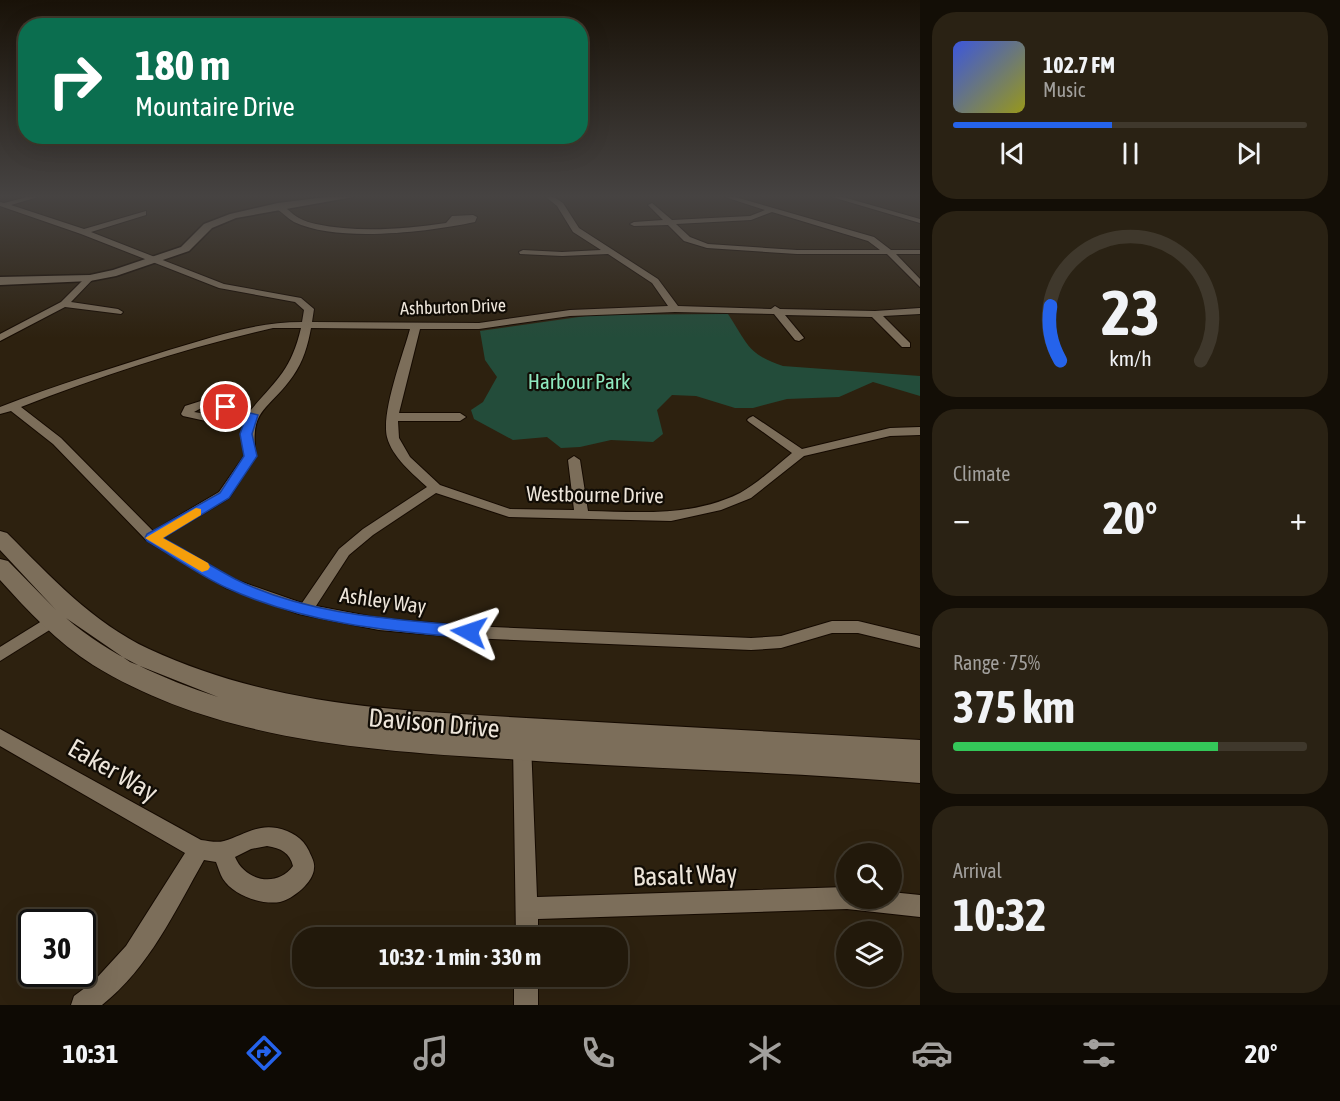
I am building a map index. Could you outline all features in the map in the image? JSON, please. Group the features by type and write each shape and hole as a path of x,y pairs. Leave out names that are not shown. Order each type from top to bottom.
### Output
{"main road":[{"name":"Davison Drive","path":"0,538 60,616"},
{"name":"Davison Drive","path":"0,566 116,666 213,707 267,722 342,736 521,739 920,752"},
{"name":"Davison Drive","path":"521,739 845,763 920,771"}],"street":[{"path":"113,244 222,286 298,300 309,309 308,325 298,356 284,382 253,415 246,434 250,456 224,495 152,538"},
{"path":"0,281 90,278 116,273 185,249 190,244"},
{"path":"597,244 655,281 675,309"},
{"path":"700,244 733,250 920,252"},
{"path":"878,244 889,252 920,284"},
{"path":"523,252 562,254 609,252"},
{"path":"0,338 64,304 90,278"},
{"path":"64,304 118,312"},
{"name":"Ashburton Drive","path":"7,409 72,383 237,333 273,325 479,326 570,313 675,309 775,309 875,314 920,311"},
{"path":"775,309 799,338"},
{"path":"875,314 906,345"},
{"name":"Westbourne Drive","path":"416,326 392,417 393,438 405,459 435,488 509,513 671,517 716,507 746,495 800,453 890,432 920,431"},
{"name":"Ashley Way","path":"7,409 57,441 152,538 231,584 305,610 379,624 469,632 751,644 780,642 832,627 858,627 920,642"},
{"path":"227,411 253,415"},
{"path":"392,417 460,417"},
{"path":"753,420 800,453"},
{"path":"574,460 582,516"},
{"path":"305,610 344,552 368,532 435,488"},
{"path":"0,655 60,616"},
{"name":"Eaker Way","path":"0,737 199,850"},
{"path":"521,739 527,927"},
{"path":"83,1005 102,992 142,943 199,850 222,851"},
{"name":"Basalt Way","path":"527,908 836,898"},
{"name":"Basalt Way","path":"902,904 920,906"},
{"path":"526,987 526,1005"}],"green space":[{"name":"Harbour Park","path":"728,314 750,347 771,362 783,366 920,376 920,396 873,382 839,397 787,399 753,408 735,408 696,396 672,395 657,410 663,434 653,442 611,440 580,447 561,448 547,437 513,440 474,419 471,410 483,402 497,377 485,360 480,331 593,315"}],"slow traffic":[{"path":"196,512 152,538 202,567"}],"route":[{"path":"226,407 227,411 253,415 246,434 250,456 224,495 152,538 231,584 305,610 379,624 469,632"}]}
